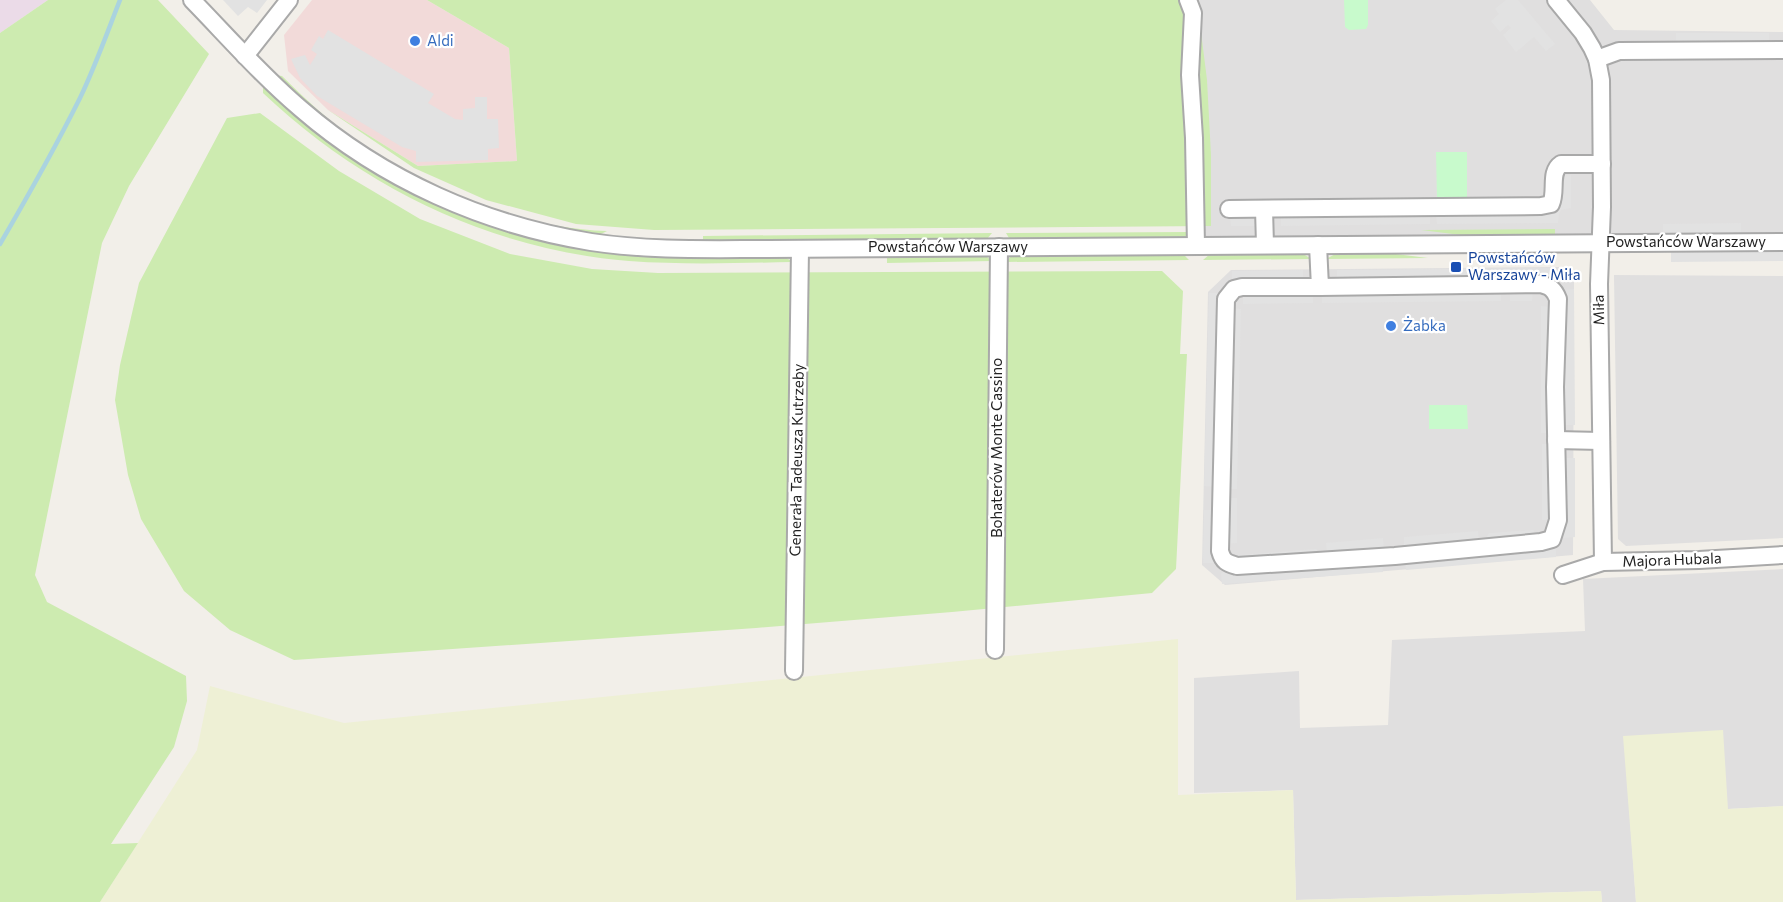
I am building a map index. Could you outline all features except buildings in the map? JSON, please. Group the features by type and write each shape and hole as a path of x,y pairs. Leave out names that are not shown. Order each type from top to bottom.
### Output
{"street":[{"name":"Powstańców Warszawy","path":"192,0 245,56 302,110 371,161 434,195 499,220 550,234 592,242 678,249 1783,242"},
{"path":"245,56 289,0"},
{"path":"1188,0 1193,13 1190,75 1196,246"},
{"path":"1556,0 1583,33 1597,59 1619,51 1783,50"},
{"name":"Miła","path":"1597,59 1601,80 1602,164 1599,284 1603,562"},
{"path":"1229,208 1541,206 1551,204 1554,196 1554,172 1561,164 1602,164"},
{"path":"1264,209 1265,245"},
{"path":"1318,245 1320,287"},
{"name":"Bohaterów Monte Cassino","path":"995,650 999,247"},
{"name":"Generała Tadeusza Kutrzeby","path":"794,670 800,249"},
{"path":"1539,284 1550,286 1555,291 1558,299 1555,387 1557,520 1552,539 1395,556 1237,566 1226,563 1222,559 1220,551 1226,299 1234,289 1242,287 1320,287 1539,284"},
{"path":"1556,440 1601,441"},
{"name":"Majora Hubala","path":"1563,575 1603,562 1783,555"}],"shaded area":[{"path":"0,0 48,0 0,33"},
{"path":"223,0 267,0 257,13 248,7 238,16"},
{"path":"312,0 427,0 509,48 517,161 418,166 328,110 288,71 284,35"},
{"path":"1195,0 1590,0 1614,30 1783,32 1783,234 1192,239"},
{"path":"1506,0 1518,0 1555,44 1546,51 1534,37 1516,52 1503,35 1511,28 1508,25 1500,32 1491,21 1499,14 1495,9"},
{"path":"328,30 434,94 428,103 455,119 463,120 463,109 475,108 475,97 487,97 487,119 498,119 499,148 488,149 488,160 416,162 416,151 402,147 317,96 300,78 291,59 305,55 310,65 317,54 311,50 319,36 323,39"},
{"path":"1676,33 1769,33 1769,44 1676,44"},
{"path":"1571,175 1571,208 1561,210 1558,223 1437,224 1436,214 1430,214 1430,224 1281,226 1281,216 1255,216 1255,226 1231,226 1230,217 1226,213 1219,213 1219,204 1541,200 1546,196 1548,176"},
{"path":"1741,223 1741,234 1663,235 1663,224"},
{"path":"1783,250 1783,261 1671,262 1671,251"},
{"path":"1559,267 1574,281 1573,555 1225,585 1202,565 1208,292 1231,270"},
{"path":"1550,268 1550,279 1533,290 1532,301 1510,301 1510,290 1501,290 1501,301 1322,303 1322,293 1313,293 1313,303 1243,304 1243,293 1232,282 1232,271 1303,270 1303,281 1337,281 1337,270"},
{"path":"1614,275 1783,276 1783,538 1626,546 1618,539"},
{"path":"1574,289 1575,425 1564,425 1564,458 1575,458 1575,537 1564,538 1552,520 1542,520 1542,444 1552,444 1552,433 1541,433 1541,306 1551,307 1563,290"},
{"path":"1209,293 1219,293 1231,308 1241,309 1237,489 1226,489 1226,498 1237,498 1237,543 1224,544 1214,563 1203,563 1204,510 1215,510 1215,487 1204,486"},
{"path":"1533,530 1539,537 1556,547 1556,557 1406,570 1405,559 1382,561 1383,572 1222,584 1221,574 1238,555 1316,549 1321,554 1327,553 1326,543 1383,538 1384,550 1404,548 1404,537 1478,531 1479,541 1484,542 1489,533"},
{"path":"1783,569 1783,806 1728,809 1624,736 1636,902 1602,902 1601,891 1296,900 1293,790 1194,793 1194,678 1299,671 1300,728 1388,725 1392,640 1585,631 1583,579"}],"green space":[{"path":"48,0 158,0 209,54 129,186 102,243 35,575 47,602 186,676 187,701 174,747 111,844 138,843 100,902 0,902 0,33"},
{"path":"427,0 1197,0 1207,80 1211,155 1211,226 654,230 576,224 486,200 414,168 328,110 418,166 517,161 509,48"},
{"path":"1344,0 1368,0 1366,29 1349,30 1345,27"},
{"path":"275,75 282,76 308,101 355,139 413,174 468,200 442,190 384,160 323,118"},
{"path":"263,86 343,151 385,178 430,201 476,220 574,247 625,254 685,258 785,257 793,262 629,261 578,255 479,228 387,185 343,158 263,93"},
{"path":"260,113 339,171 420,219 510,254 592,269 658,273 1162,271 1183,291 1180,354 1187,354 1176,569 1152,593 756,628 294,660 230,630 184,591 141,519 128,475 115,400 120,365 139,283 227,118"},
{"path":"1436,152 1467,152 1467,200 1437,200"},
{"path":"480,205 540,223 607,231 599,235 565,230 504,214"},
{"path":"1555,229 1555,235 1469,236 1421,230"},
{"path":"1188,232 1181,239 1014,240 1006,233"},
{"path":"992,233 984,240 703,242 703,236"},
{"path":"1339,252 1380,252 1428,258 1326,259"},
{"path":"1301,253 1312,259 1203,260 1210,254"},
{"path":"1179,255 1189,260 1006,262 1010,257 1016,256"},
{"path":"887,256 986,256 992,261 887,263"},
{"path":"1429,405 1467,405 1468,429 1429,429"},
{"path":"1178,639 1178,795 1293,790 1296,900 1601,891 1602,902 100,902 197,750 210,686 344,723"},
{"path":"1723,730 1728,809 1783,806 1783,902 1636,902 1623,736"}],"waterway":[{"path":"0,244 80,98 120,0"}],"place":[{"name":"Aldi","path":"415,41"},
{"name":"Powstańców Warszawy - Miła","path":"1456,267"},
{"name":"Żabka","path":"1391,326"}]}
